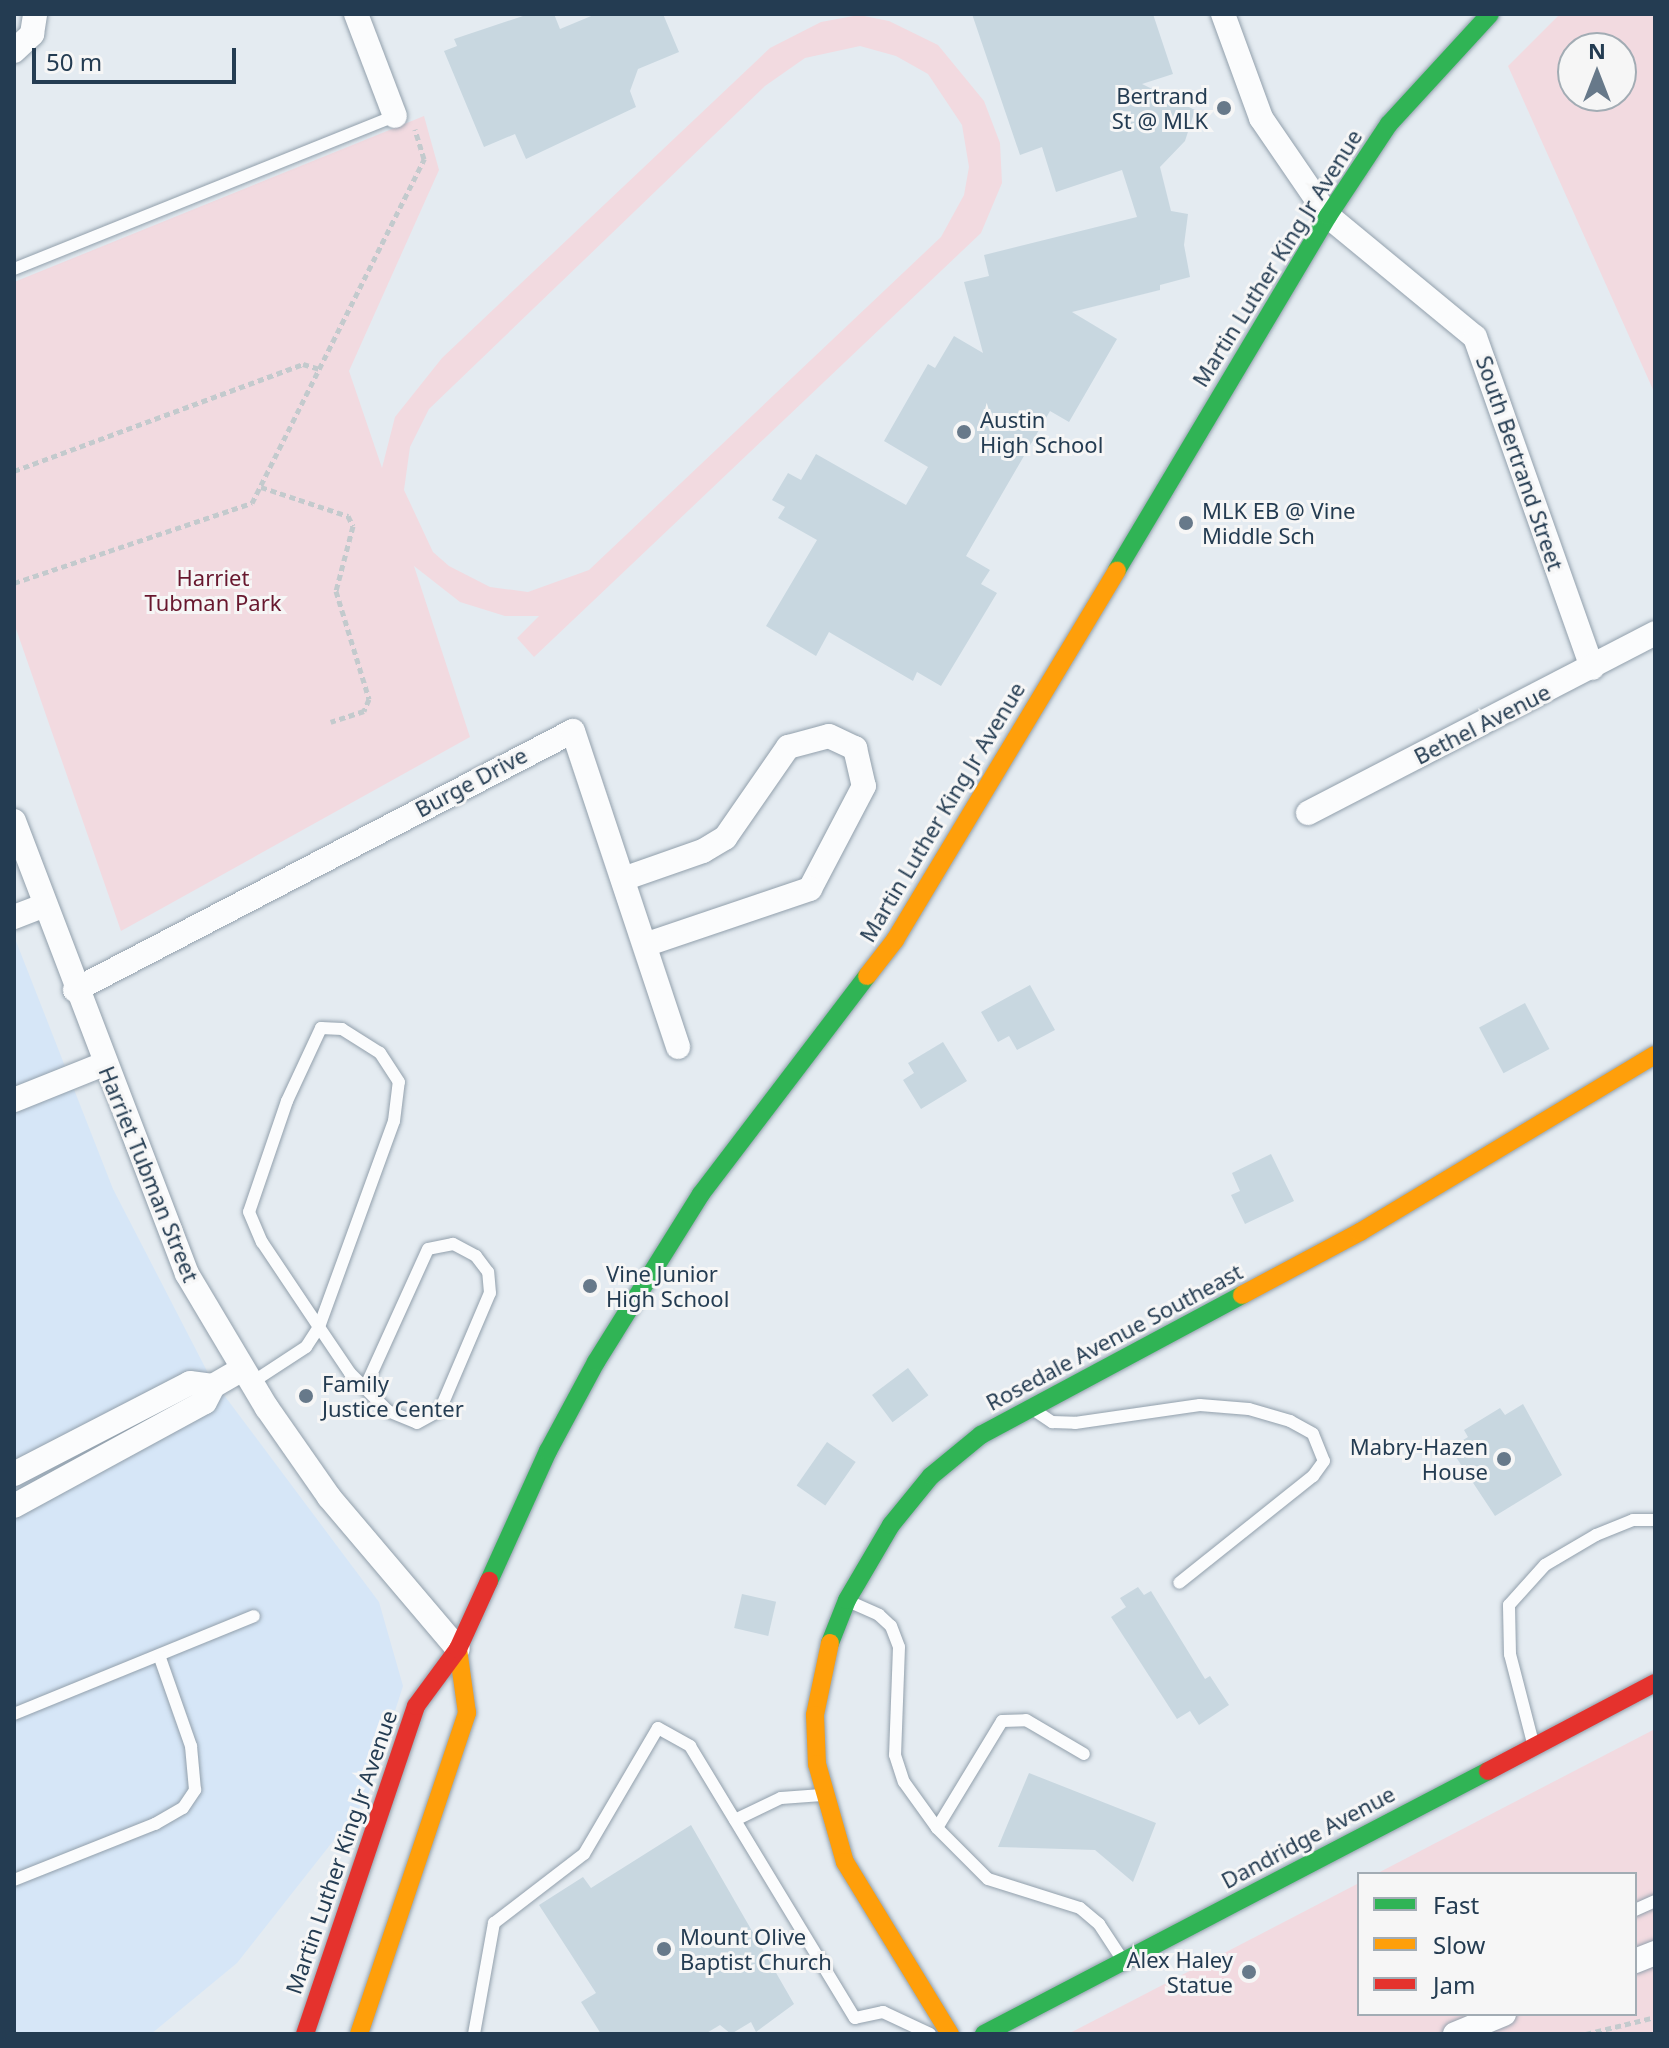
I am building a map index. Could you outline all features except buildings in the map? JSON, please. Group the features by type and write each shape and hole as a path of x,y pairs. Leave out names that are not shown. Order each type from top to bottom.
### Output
{"main road":[{"name":"Martin Luther King Jr Avenue","path":"305,2034 416,1706 458,1649 548,1451 639,1291 701,1194 895,940 1328,216 1389,124 1490,14"},
{"name":"Rosedale Avenue Southeast","path":"950,2034 845,1862 822,1795 815,1715 828,1648 847,1600 891,1525 931,1476 981,1435 1028,1406 1117,1365 1360,1232 1655,1055"},
{"path":"359,2034 467,1713 458,1649"},
{"name":"Dandridge Avenue","path":"984,2034 1655,1683"}],"street":[{"path":"14,51 32,34 35,14"},
{"path":"356,14 405,123"},
{"name":"South Bertrand Street","path":"1223,14 1261,118 1328,216 1475,337 1592,668"},
{"name":"Bethel Avenue","path":"1308,813 1655,633"},
{"name":"Burge Drive","path":"75,990 573,731 678,1047"},
{"path":"623,879 703,851 725,838 788,747 829,736 855,748 864,786 810,889 645,945"},
{"name":"Harriet Tubman Street","path":"14,821 19,853 43,906 187,1274 247,1376 329,1497 458,1649"},
{"path":"14,917 43,906"},
{"path":"14,1100 104,1064"},
{"path":"14,1474 190,1383 213,1386 247,1376"},
{"path":"14,1506 205,1402 213,1386"},
{"path":"1455,2034 1499,2016"}],"lane":[{"path":"14,269 405,123"},
{"path":"247,1376 306,1347 319,1327 394,1121 399,1082 380,1053 342,1029 321,1028 287,1101 249,1212 262,1242 319,1327 365,1388 388,1411 417,1423 440,1410 490,1293 488,1272 476,1256 453,1244 428,1249 365,1388"},
{"path":"1028,1406 1052,1422 1075,1423 1174,1406 1249,1409 1290,1421 1313,1434 1324,1461 1313,1476 1179,1583"},
{"path":"1533,1746 1510,1654 1509,1605 1545,1565 1596,1535 1633,1520 1655,1520"},
{"path":"847,1600 891,1626 899,1647 895,1755 904,1782 937,1828 988,1879 1080,1908 1099,1924 1123,1961"},
{"path":"14,1714 254,1616"},
{"path":"14,1880 155,1824 183,1808 195,1790 191,1746 159,1655"},
{"path":"937,1828 1002,1721 1026,1720 1084,1754"},
{"path":"474,2034 494,1923 584,1854 658,1728 690,1746 855,2018 883,2012 930,2034"},
{"path":"735,1820 781,1798 822,1795"}],"path":[{"path":"14,583 252,503 424,159 405,123"},
{"path":"14,471 303,364 319,369"},
{"path":"261,487 348,516 353,526 336,591 369,699 364,711 331,722"},
{"path":"1586,2034 1655,2017"}],"shaded area":[{"path":"14,936 113,1189 209,1375 379,1602 403,1686 367,1798 237,1963 151,2034 14,2034"}],"green space":[{"path":"1560,14 1655,14 1655,394 1508,66"},
{"name":"Harriet Tubman Park","path":"859,15 889,21 938,45 984,101 1000,143 1002,183 981,233 534,657 517,638 539,616 505,616 460,602 414,566 470,737 121,931 14,623 14,282 424,116 439,170 349,371 382,468 395,417 442,358 770,48 821,22","holes":["860,46 896,56 928,74 962,125 969,167 964,195 941,237 589,570 528,592 490,587 449,566 433,552 404,490 410,447 429,409 765,86 805,58"]},
{"path":"1655,1729 1655,2034 1068,2034 1357,1884 1357,2016 1637,2016 1637,1872 1380,1872"}],"traffic: fast":[{"path":"1117,570 1328,216 1389,124 1490,14"},
{"path":"489,1581 548,1451 596,1362 701,1194 867,976"},
{"path":"830,1643 847,1600 891,1525 931,1476 981,1435 1242,1295"},
{"path":"984,2034 1488,1771"}],"traffic: slow":[{"path":"867,976 895,940 1117,570"},
{"path":"1242,1295 1360,1232 1655,1055"},
{"path":"830,1643 815,1715 817,1764 845,1862 950,2034"},
{"path":"359,2034 467,1713 458,1649"}],"traffic: jam":[{"path":"305,2034 416,1706 458,1649 489,1581"},
{"path":"1488,1771 1655,1683"}],"place":[{"name":"Bertrand St @ MLK","path":"1224,108"},
{"name":"Austin High School","path":"964,432"},
{"name":"MLK EB @ Vine Middle Sch","path":"1186,523"},
{"name":"Vine Junior High School","path":"590,1286"},
{"name":"Family Justice Center","path":"306,1396"},
{"name":"Mabry-Hazen House","path":"1504,1459"},
{"name":"Mount Olive Baptist Church","path":"664,1949"},
{"name":"Alex Haley Statue","path":"1249,1972"}]}
